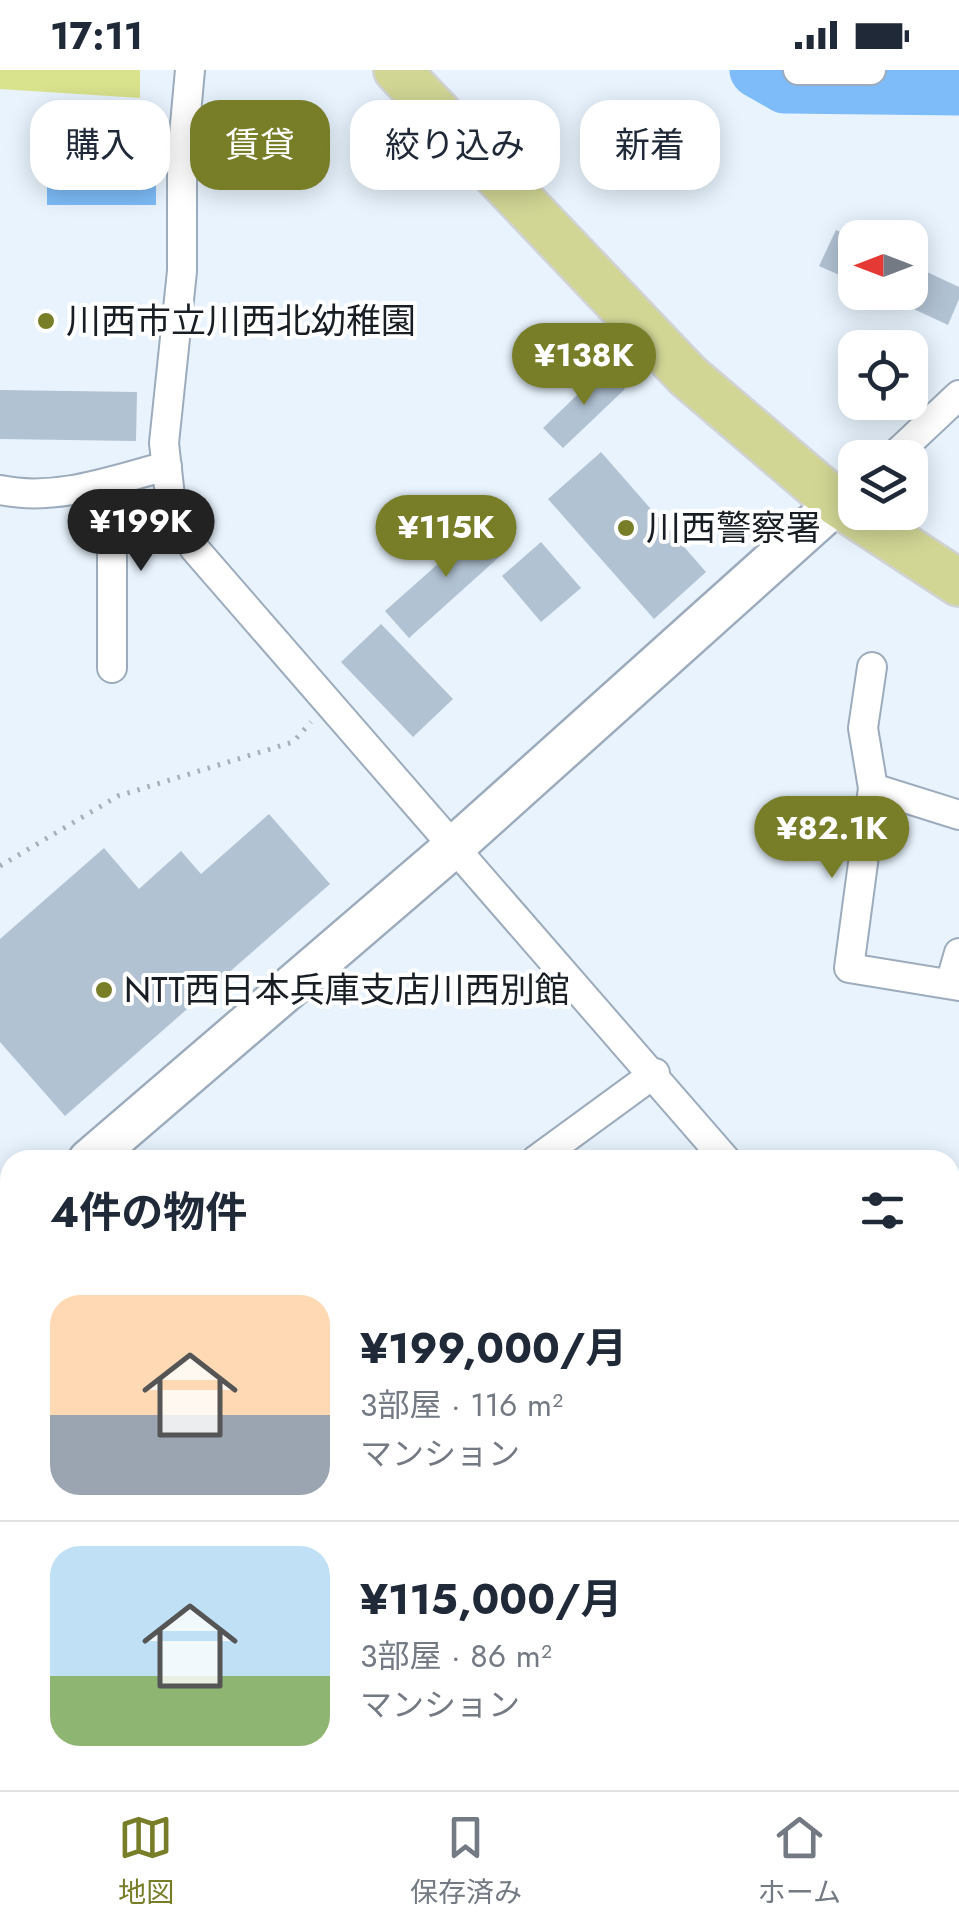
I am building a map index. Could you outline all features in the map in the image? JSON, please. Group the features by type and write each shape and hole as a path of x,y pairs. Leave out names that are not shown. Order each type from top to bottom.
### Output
{"main road":[{"path":"417,80 688,376 838,489"},
{"path":"891,530 959,583"}],"street":[{"path":"190,70 182,157 182,271 164,443 171,506 194,548 655,1073 718,1150"},
{"path":"798,70 871,70"},
{"path":"911,440 959,394"},
{"path":"0,490 20,495 112,481 167,466"},
{"path":"112,481 112,668"},
{"path":"101,1150 456,845 838,502"},
{"path":"872,667 863,728 873,788 849,968 954,985 959,953"},
{"path":"873,788 959,815"},
{"path":"550,1150 655,1073"}],"path":[{"path":"0,866 118,796 294,742 330,700"}],"green space":[{"path":"0,70 140,70 140,98 0,89"}],"water":[{"path":"47,190 156,190 156,205 47,205"}],"building":[{"path":"836,230 838,231 838,274 819,266"},
{"path":"928,272 959,287 959,299 948,325 916,310 928,310"},
{"path":"605,368 625,389 563,448 543,428"},
{"path":"0,390 137,392 136,441 0,439"},
{"path":"601,452 706,572 654,619 548,499"},
{"path":"484,523 508,549 409,638 385,611"},
{"path":"541,542 581,588 541,622 502,576"},
{"path":"381,624 453,699 413,737 341,662"},
{"name":"NTT西日本兵庫支店川西別館","path":"269,814 330,884 65,1116 0,1042 0,939 104,848 139,889 181,851 201,874"}],"waterway":[{"path":"757,70 785,86 959,88"}],"place":[{"name":"川西市立川西北幼稚園","path":"46,321"},
{"name":"川西警察署","path":"626,528"},
{"name":"NTT西日本兵庫支店川西別館","path":"104,990"}]}
